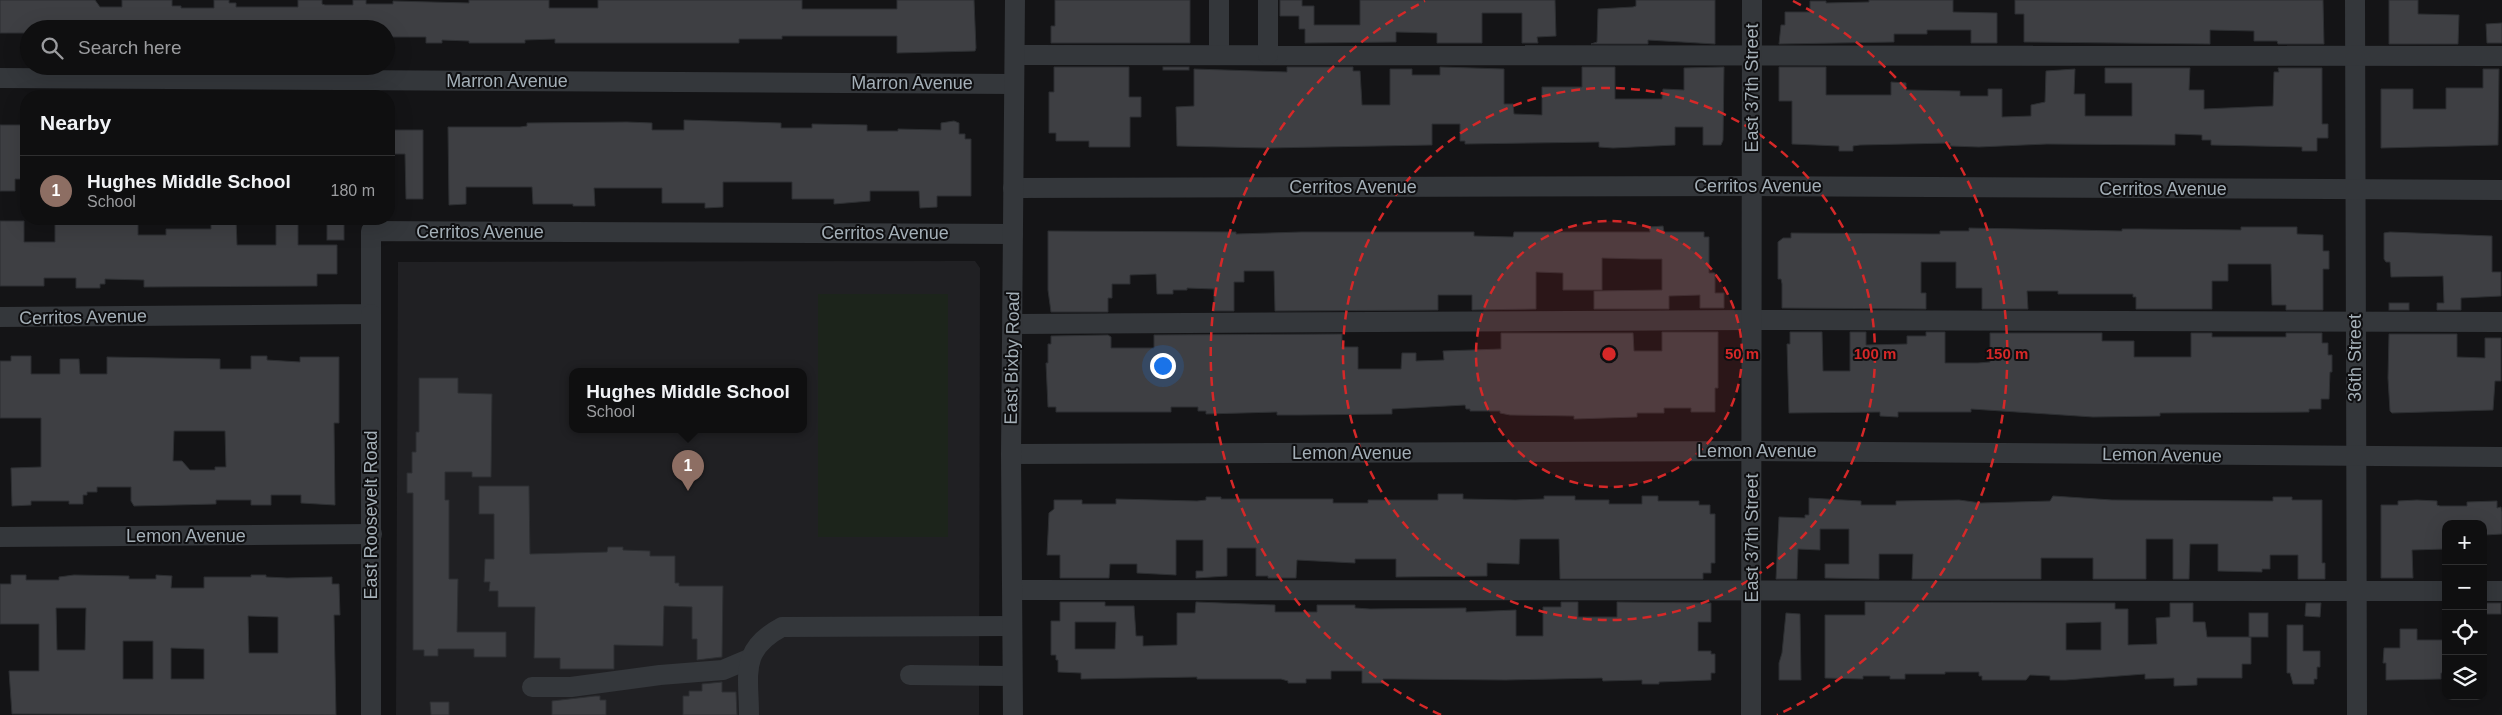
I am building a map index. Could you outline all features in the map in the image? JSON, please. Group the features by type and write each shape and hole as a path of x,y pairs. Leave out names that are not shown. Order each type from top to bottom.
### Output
{"street":[{"name":"East Bixby Road","path":"1013,715 1011,454 1015,0"},
{"path":"1219,0 1219,55"},
{"path":"1268,0 1268,55"},
{"name":"East 37th Street","path":"1751,715 1752,0"},
{"name":"36th Street","path":"2355,0 2357,715"},
{"path":"1015,55 2502,56"},
{"name":"Marron Avenue","path":"0,78 1014,84"},
{"name":"Cerritos Avenue","path":"1013,188 1752,186 2502,190"},
{"name":"Cerritos Avenue","path":"0,318 371,314 371,231 1013,234"},
{"name":"East Roosevelt Road","path":"371,314 371,715"},
{"path":"1013,324 1752,320 2502,322"},
{"name":"Lemon Avenue","path":"1011,454 1752,451 2502,457"},
{"name":"Lemon Avenue","path":"0,537 372,534"},
{"path":"1012,590 1752,589 2442,591"},
{"path":"2487,591 2502,591"},
{"path":"532,687 571,687 660,675 723,670 749,659 766,635 782,627 1012,626"},
{"path":"749,659 750,715"},
{"path":"910,675 1012,676"}],"shaded area":[{"path":"975,261 980,268 979,715 396,715 398,262"},
{"path":"818,294 948,294 948,537 818,537"}],"building":[{"path":"0,0 95,0 100,7 122,7 122,0 172,0 172,6 181,6 181,8 214,8 214,0 229,0 229,3 236,3 236,7 298,7 298,0 322,0 322,4 325,5 353,5 353,0 366,0 366,4 393,4 393,1 469,3 469,0 549,0 549,8 598,8 598,0 802,0 802,9 897,9 897,0 974,0 976,48 975,51 897,53 897,36 782,36 782,39 739,39 739,43 555,43 555,39 525,40 525,43 469,43 469,41 442,40 442,43 426,43 426,37 395,37 395,20 20,20 20,33 0,33"},
{"path":"1055,0 1190,0 1190,43 1051,43 1051,26 1055,26"},
{"path":"1280,0 1302,0 1302,6 1314,6 1314,25 1360,25 1360,0 1555,0 1556,36 1537,37 1538,43 1522,43 1522,13 1482,13 1482,43 1437,43 1437,33 1396,32 1396,42 1305,43 1305,29 1299,29 1299,16 1280,16"},
{"path":"1636,0 1715,0 1715,44 1648,40 1648,44 1591,44 1597,42 1598,9 1633,7 1636,6"},
{"path":"1869,0 1953,0 1953,12 1997,13 1997,43 1971,43 1971,30 1927,30 1927,34 1894,34 1894,42 1779,44 1781,25 1785,25 1785,12 1810,12 1810,1 1826,1 1826,3 1869,2"},
{"path":"2015,0 2323,0 2324,44 2278,44 2277,41 2254,41 2254,31 2210,30 2210,44 2024,42 2024,14 2015,14"},
{"path":"2389,0 2418,0 2418,14 2459,15 2458,44 2389,44"},
{"path":"2502,23 2502,43 2487,43 2486,24"},
{"path":"1054,67 1129,67 1129,97 1141,97 1141,117 1130,117 1130,147 1089,147 1089,141 1056,141 1056,133 1049,133 1049,92 1054,92"},
{"path":"1163,67 1189,67 1189,70 1163,70"},
{"path":"1287,67 1353,67 1353,71 1360,71 1362,105 1390,105 1390,69 1412,69 1412,75 1440,75 1440,67 1504,69 1504,104 1513,104 1514,114 1542,115 1542,87 1582,87 1582,67 1615,67 1615,99 1662,99 1663,89 1684,90 1684,68 1724,67 1723,140 1721,145 1703,145 1703,127 1675,127 1675,145 1613,148 1599,147 1599,142 1465,144 1465,141 1460,141 1460,124 1432,124 1432,145 1267,148 1177,146 1176,107 1194,106 1194,69 1287,72"},
{"path":"1779,67 1826,67 1826,95 1891,95 1891,82 1906,83 1906,90 1960,91 1960,96 1988,96 1988,89 2002,89 2002,117 2031,116 2031,105 2045,102 2046,71 2075,69 2074,94 2085,94 2085,116 2132,116 2132,83 2105,83 2105,68 2190,68 2189,90 2204,90 2204,109 2273,106 2274,72 2279,72 2278,68 2322,68 2322,124 2328,124 2328,138 2317,138 2317,151 2302,151 2302,147 2211,145 2211,140 2202,140 2202,135 2175,134 2175,145 2047,144 1979,147 1950,146 1950,143 1860,145 1853,146 1853,151 1839,151 1839,146 1792,144 1792,101 1779,101"},
{"path":"2483,69 2499,69 2498,145 2381,148 2381,89 2413,89 2413,109 2446,109 2446,88 2483,88"},
{"path":"684,120 781,123 781,128 812,128 812,124 867,125 867,131 898,131 898,129 941,130 941,123 954,121 959,123 959,134 965,134 965,139 971,139 971,196 937,196 937,207 920,208 919,191 870,191 870,201 834,204 834,199 792,199 792,182 723,182 723,207 705,208 705,203 662,203 662,188 594,188 595,206 533,204 532,187 466,187 466,204 449,205 448,127 520,127 527,126 527,123 627,122 652,123 652,130 684,130"},
{"path":"0,125 20,125 20,179 15,179 15,191 0,191"},
{"path":"395,130 423,130 423,199 406,199 405,154 395,154"},
{"path":"0,221 20,221 20,225 24,225 24,242 55,242 55,225 138,225 138,235 166,235 166,229 211,229 211,225 236,225 237,245 276,245 276,225 298,225 298,245 337,245 337,274 317,274 317,286 144,287 144,280 105,279 105,284 100,284 100,288 76,288 76,278 44,278 44,286 0,286"},
{"path":"327,225 344,225 344,240 327,240"},
{"path":"1663,226 1664,232 1704,232 1704,237 1709,237 1709,273 1715,273 1715,293 1724,293 1724,308 1700,308 1700,295 1669,296 1669,309 1594,309 1594,291 1662,290 1662,259 1602,258 1602,290 1563,290 1563,273 1536,272 1536,309 1472,310 1472,295 1438,295 1438,310 1275,311 1274,271 1244,271 1244,282 1234,282 1234,311 1214,311 1214,289 1187,288 1187,290 1173,290 1173,294 1157,294 1156,274 1130,275 1130,284 1112,284 1112,298 1108,298 1108,312 1051,312 1048,290 1048,231 1236,232 1236,234 1474,232 1474,236 1513,237 1514,232 1650,232 1649,227"},
{"path":"2241,227 2297,227 2297,234 2323,235 2323,251 2329,251 2329,269 2323,269 2323,310 2286,310 2286,305 2272,305 2271,264 2228,264 2228,281 2212,281 2212,309 2136,309 2136,297 2133,297 2133,294 2058,294 2058,291 2027,291 2028,309 1982,309 1982,288 1956,288 1956,262 1921,262 1921,293 1926,293 1926,309 1782,308 1782,284 1781,279 1778,279 1778,242 1783,238 1791,238 1791,233 1940,234 1940,231 1969,231 1969,228 2122,231 2122,229 2241,230"},
{"path":"2384,233 2492,236 2492,272 2501,272 2501,296 2461,298 2461,310 2437,310 2437,303 2444,303 2443,276 2391,277 2390,262 2386,262 2384,259"},
{"path":"2389,303 2409,303 2409,310 2389,310"},
{"path":"1662,332 1718,332 1718,388 1715,388 1715,412 1691,412 1691,408 1664,408 1664,413 1637,413 1637,417 1574,419 1574,416 1510,415 1500,413 1500,411 1470,411 1470,409 1466,409 1465,405 1392,409 1392,414 1300,415 1277,415 1277,412 1206,414 1206,411 1198,411 1198,407 1171,407 1171,412 1056,412 1056,407 1048,407 1046,363 1048,363 1048,344 1051,344 1051,336 1108,335 1111,337 1111,348 1154,348 1154,335 1342,334 1342,347 1358,347 1358,369 1401,369 1402,353 1416,353 1416,361 1444,360 1443,351 1501,349 1501,333 1633,333 1634,351 1662,351"},
{"path":"1790,332 1822,332 1823,371 1850,371 1850,332 1866,332 1866,345 1907,344 1907,336 1926,336 1926,332 1945,332 1945,363 1990,362 1990,333 2102,333 2102,341 2134,341 2134,357 2191,357 2191,333 2212,333 2212,337 2286,337 2286,333 2322,333 2322,343 2328,343 2328,355 2332,355 2332,372 2330,372 2329,399 2321,399 2321,409 2309,409 2309,412 2160,413 2160,416 2093,417 1971,409 1971,412 1898,412 1898,417 1880,416 1880,412 1789,413 1787,344 1790,344"},
{"path":"2389,334 2457,334 2457,357 2485,358 2485,338 2501,338 2501,381 2495,381 2493,410 2392,413 2390,411 2388,378"},
{"path":"11,356 31,356 31,374 60,374 60,359 79,359 80,374 107,374 107,357 220,359 220,369 251,369 251,356 267,356 267,360 300,362 300,357 339,357 339,423 334,423 335,505 301,503 301,495 271,495 271,505 251,505 251,500 216,500 216,504 134,506 131,501 131,487 97,487 97,492 87,492 87,495 83,495 83,504 69,504 69,501 31,501 31,505 12,506 11,468 41,467 41,418 0,418 0,361 11,361","holes":["174,431 225,431 226,467 215,467 215,470 190,470 182,461 173,461"]},
{"path":"419,378 458,378 458,393 492,394 491,477 472,477 472,472 445,472 445,500 449,500 449,579 458,579 457,632 506,632 506,657 474,657 474,649 438,649 438,656 424,656 424,650 413,650 413,493 407,493 407,473 412,473 412,452 416,452 416,432 419,432"},
{"path":"479,486 529,486 530,554 607,552 608,547 623,547 623,550 650,551 650,556 675,556 675,583 679,583 679,586 723,586 722,657 697,660 697,639 692,639 692,607 664,606 663,646 614,645 614,669 560,669 560,658 534,658 535,607 498,607 498,591 489,591 490,582 484,582 485,559 494,559 494,514 479,514"},
{"path":"1438,494 1463,494 1463,499 1515,500 1544,499 1544,496 1575,496 1575,500 1609,500 1609,504 1642,504 1642,496 1658,496 1658,501 1699,501 1699,505 1710,505 1710,514 1715,514 1715,563 1711,563 1711,573 1703,573 1703,579 1560,579 1559,539 1520,539 1519,564 1487,563 1487,576 1396,577 1396,559 1355,559 1355,563 1297,560 1296,578 1268,578 1268,576 1256,576 1256,548 1227,548 1227,576 1196,578 1196,571 1203,571 1203,540 1176,540 1176,575 1137,573 1137,564 1110,564 1109,578 1060,578 1060,555 1047,555 1049,513 1054,509 1054,500 1082,500 1082,504 1116,504 1116,499 1197,501 1206,500 1206,497 1221,497 1221,499 1333,499 1333,503 1368,503 1368,500 1438,500"},
{"path":"2053,496 2112,500 2273,501 2273,497 2292,497 2292,500 2322,500 2322,563 2325,563 2325,579 2298,579 2298,555 2270,555 2270,569 2262,569 2262,572 2218,571 2218,544 2190,544 2189,579 2173,579 2173,539 2146,539 2146,579 2093,579 2093,558 2041,558 2041,579 1912,579 1913,554 1879,554 1879,579 1825,578 1825,564 1849,564 1849,529 1820,529 1820,550 1798,549 1797,579 1776,579 1779,517 1805,518 1805,515 1809,515 1809,498 1861,501 1861,505 1896,505 1896,501 1959,500 1981,503 2050,501"},
{"path":"2398,501 2437,501 2437,505 2440,506 2467,506 2467,502 2497,501 2497,508 2501,507 2502,512 2502,534 2487,535 2487,520 2442,520 2442,549 2412,550 2413,578 2381,578 2381,505 2398,505"},
{"path":"11,575 26,575 26,580 59,580 59,577 74,575 129,576 129,579 156,579 156,575 172,576 171,588 204,588 204,577 251,577 251,575 266,575 266,577 287,578 332,577 332,584 339,584 340,615 334,615 336,715 12,714 9,671 39,671 39,624 0,624 0,584 11,584","holes":["56,608 86,608 85,650 57,650","248,616 278,617 278,653 249,653","123,641 153,641 153,679 123,679","171,648 204,649 204,679 171,679"]},
{"path":"1060,602 1105,602 1105,606 1134,606 1136,636 1143,636 1143,646 1177,645 1177,613 1195,613 1196,602 1275,605 1275,612 1317,612 1317,605 1355,605 1355,608 1370,609 1466,608 1466,612 1516,610 1516,636 1543,636 1543,607 1561,607 1561,602 1578,602 1578,617 1617,617 1617,602 1711,603 1711,622 1698,622 1698,651 1711,651 1711,654 1715,654 1715,673 1711,673 1711,680 1659,682 1659,684 1642,684 1642,680 1603,681 1602,678 1506,680 1383,679 1383,683 1362,683 1362,671 1331,671 1331,679 1306,679 1306,683 1288,683 1288,681 1281,679 1197,679 1197,677 1081,679 1081,673 1058,672 1056,655 1051,655 1051,621 1060,621","holes":["1075,622 1116,622 1115,649 1075,649"]},
{"path":"1865,602 2115,603 2115,609 2128,609 2128,645 2157,644 2156,618 2170,617 2170,603 2193,603 2193,622 2205,622 2207,637 2251,637 2251,664 2242,664 2242,678 2197,678 2197,685 2174,686 2174,678 2145,679 2145,674 2066,680 2050,680 2050,676 2030,675 2026,680 1982,680 1979,672 1905,674 1905,679 1890,679 1890,676 1863,676 1863,679 1825,678 1825,615 1865,615","holes":["2101,622 2101,650 2066,650 2066,623"]},
{"path":"2306,603 2321,603 2320,617 2305,616"},
{"path":"2487,603 2501,603 2501,614 2487,614"},
{"path":"1786,613 1800,614 1801,680 1779,680 1779,663 1782,653"},
{"path":"2249,613 2268,613 2268,637 2249,637"},
{"path":"2287,625 2303,625 2303,651 2320,651 2320,667 2317,667 2317,679 2314,679 2314,684 2293,684 2290,673 2287,673"},
{"path":"2400,629 2417,629 2417,640 2442,640 2441,679 2386,680 2386,663 2383,663 2384,648 2400,648"},
{"path":"722,682 722,692 736,692 737,715 683,715 683,696 689,696 689,691 702,691 702,684"},
{"path":"600,696 600,700 606,700 606,715 552,715 552,701"},
{"path":"430,702 449,702 449,715 431,715"}],"place":[{"name":"Hughes Middle School","path":"688,491"}]}
